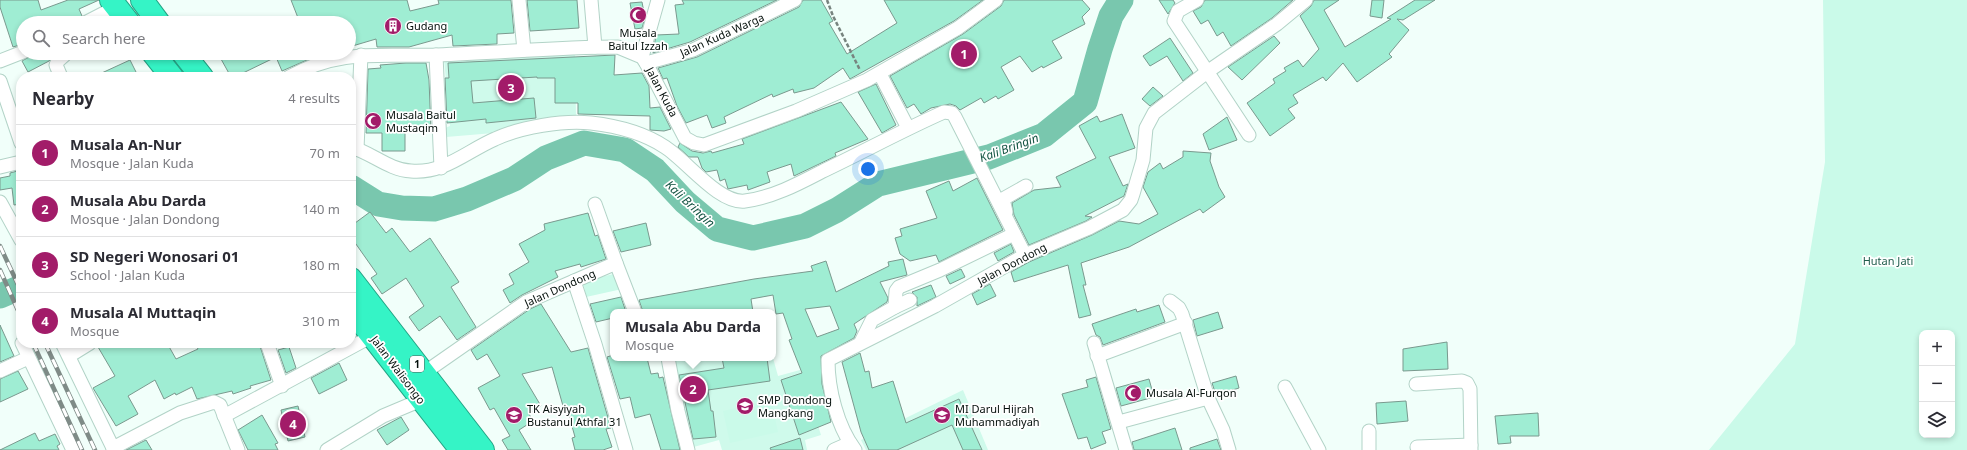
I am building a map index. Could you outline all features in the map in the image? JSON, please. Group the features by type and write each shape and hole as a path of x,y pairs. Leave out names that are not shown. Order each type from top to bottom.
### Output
{"highway":[{"path":"142,0 155,16"},
{"path":"159,60 168,72"},
{"path":"189,60 198,72"},
{"name":"1","path":"356,285 483,450"},
{"name":"Jalan Walisongo","path":"356,315 460,450"}],"street":[{"path":"519,0 524,50"},
{"path":"591,0 595,47"},
{"path":"644,60 658,0"},
{"name":"Jalan Kuda Warga","path":"644,60 693,50 795,0"},
{"name":"Jalan Kuda","path":"356,55 436,55 618,47 644,60 686,138 694,143 704,145 796,111 880,74 958,28 996,0"},
{"path":"1197,0 1178,11 1175,14 1174,20 1249,135"},
{"name":"Jalan Dondong","path":"853,447 835,406 828,360 861,342 935,306 1025,255 1089,228 1123,210 1133,194 1143,160 1146,128 1154,113 1207,72 1277,24 1306,0"},
{"path":"103,16 119,10"},
{"path":"0,61 16,55"},
{"path":"356,121 361,55"},
{"path":"436,55 441,168"},
{"path":"59,60 56,65 59,72"},
{"name":"Jalan Kuda","path":"307,72 333,60"},
{"path":"880,74 908,128"},
{"path":"0,81 16,128"},
{"path":"356,149 401,170 426,171 441,168 494,139 511,132 558,124 591,123 646,137 665,147 723,195 736,201 743,201 769,195 803,181 908,128 944,112 949,112 955,117 981,171 1025,255"},
{"path":"0,167 16,163"},
{"path":"1005,216 1006,212 1003,199 1026,186"},
{"path":"0,202 16,231"},
{"path":"595,204 634,309"},
{"path":"895,307 896,291 899,287 940,270 1014,234"},
{"name":"Jalan Dondong","path":"424,373 526,302 616,263"},
{"path":"574,281 595,344 626,450"},
{"path":"861,342 872,320 910,300"},
{"path":"1170,301 1179,308 1186,324 1208,398 1223,430 1229,450"},
{"path":"1097,356 1186,324"},
{"path":"356,345 372,336"},
{"path":"1094,343 1119,422 1126,450"},
{"path":"24,348 74,450"},
{"path":"65,348 113,449 180,413 206,404 218,402 238,450"},
{"path":"69,356 82,348"},
{"path":"269,348 282,386"},
{"path":"224,416 350,348"},
{"path":"0,371 28,358"},
{"path":"669,361 678,411 688,450"},
{"path":"1416,384 1462,381 1467,383 1470,389 1471,448 1417,447"},
{"path":"1285,387 1319,450"},
{"path":"1119,422 1208,398"},
{"path":"327,450 383,416 421,400"},
{"path":"1369,430 1369,450"},
{"path":"834,450 853,447"}],"path":[{"path":"827,0 843,37 866,80"}],"shaded area":[{"path":"575,50 576,118 499,129 494,133 446,137 445,128 450,126 444,59"},
{"name":"SMP Dondong Mangkang","path":"774,361 778,376 800,370 821,435 805,440 807,450 722,450 719,440 690,448 666,362"},
{"name":"MI Darul Hijrah Muhammadiyah","path":"963,390 988,450 866,450 861,440"}],"green space":[{"name":"Hutan Jati","path":"1823,0 1967,0 1967,450 1709,450 1795,344 1825,162"},
{"path":"618,273 622,289 586,297 583,281"},
{"path":"771,400 778,432 730,443 723,411"}],"building":[{"path":"0,0 38,0 41,10 68,0 99,0 79,9 82,16 16,16 16,46 13,47 0,7"},
{"path":"291,0 407,0 410,11 439,4 438,0 511,0 514,33 497,34 497,44 453,46 452,35 409,47 377,47 376,39 356,45 356,16 297,16"},
{"path":"527,0 577,0 579,28 530,31"},
{"path":"682,0 777,0 690,42 653,53 656,35 679,34 675,5 684,4"},
{"path":"803,0 821,0 833,21 829,23 847,54 897,23 884,0 983,0 954,21 850,79 843,68 814,88 794,93 793,89 773,97 772,94 724,117 726,123 712,128 707,115 686,123 677,106 667,78 663,79 658,68 697,57 799,7"},
{"path":"1004,0 1082,0 1090,9 1082,17 1085,24 1052,41 1062,58 1043,68 1042,66 1032,72 1020,56 1001,67 1014,90 998,99 996,96 984,103 981,98 960,110 956,106 950,104 931,108 921,114 914,104 907,108 890,76 963,34 1001,6"},
{"path":"1159,0 1173,0 1175,3 1168,14"},
{"path":"1205,0 1293,0 1272,18 1231,46 1223,32 1217,36 1208,20 1201,24 1193,11 1201,7"},
{"path":"1314,0 1339,0 1324,10 1345,47 1391,19 1387,18 1415,0 1435,0 1403,20 1397,19 1409,30 1389,54 1392,57 1357,82 1343,63 1326,81 1323,77 1293,95 1298,103 1288,109 1295,118 1270,136 1247,103 1275,83 1273,79 1286,71 1284,68 1298,60 1303,67 1319,49 1300,16 1311,6"},
{"path":"1372,0 1384,0 1382,18 1370,16"},
{"name":"Musala Baitul Izzah","path":"642,2 645,18 642,28 635,29 630,3"},
{"path":"1274,36 1280,43 1242,80 1228,67"},
{"path":"1170,38 1193,73 1183,81 1167,56 1150,66 1143,56"},
{"path":"615,55 614,75 642,73 649,86 650,108 660,107 671,129 664,131 650,130 650,116 578,114 578,103 555,103 555,78 537,77 471,81 473,103 534,98 536,118 486,123 486,119 447,123 445,78 449,78 448,63"},
{"path":"24,60 50,60 28,72 22,61"},
{"path":"130,60 136,72 104,72"},
{"path":"222,60 270,60 245,72 228,72"},
{"path":"277,60 307,60 282,71"},
{"path":"426,63 429,80 431,131 405,131 405,151 382,151 382,133 366,133 368,69 381,68 380,65"},
{"path":"876,84 896,125 882,133 858,92"},
{"path":"1153,87 1163,96 1150,106 1142,99"},
{"path":"841,102 868,139 835,153 836,156 794,176 791,164 767,172 770,182 748,190 747,185 728,189 725,179 720,181 717,170 706,172 702,168 698,157 689,157 678,147 680,143 692,151 703,153 711,151 712,153 744,144 742,139"},
{"path":"1122,114 1135,148 1109,157 1123,186 1128,184 1124,196 1085,216 1092,217 1086,221 1029,245 1014,215 1012,203 1034,190 1061,187 1056,177 1096,158 1079,126 1097,116 1100,122"},
{"path":"1227,117 1237,140 1209,150 1203,134"},
{"path":"1183,151 1211,153 1210,161 1219,187 1225,197 1203,213 1200,209 1129,247 1081,263 1086,285 1083,285 1091,315 1079,318 1068,265 1014,282 1011,272 1029,262 1092,235 1119,221 1139,224 1158,214 1143,187 1148,172 1160,163 1163,169 1183,157"},
{"path":"16,171 16,205 14,205 12,188 0,190 0,178 10,176 10,173"},
{"path":"977,178 1003,230 939,262 936,255 910,261 900,254 895,238 902,236 900,229 937,218 926,191 949,181 953,191"},
{"path":"370,212 386,233 392,228 410,252 430,238 459,282 451,287 476,327 457,340 440,316 419,331 409,317 424,306 406,278 382,294 371,278 377,274 356,244 356,222"},
{"path":"588,213 595,236 598,235 606,259 581,267 580,264 555,271 558,277 522,295 510,303 503,290 514,284 509,274 529,262 519,244 545,230 544,224"},
{"path":"646,223 651,245 621,252 613,231"},
{"path":"1011,244 1014,252 998,261 994,253"},
{"path":"903,259 907,275 880,282 888,298 887,302 854,324 857,331 854,338 821,356 822,384 831,422 799,435 781,380 802,373 789,340 792,339 783,313 776,314 773,295 751,299 753,309 642,309 639,300 754,279 813,271 811,266 826,261 836,292 889,266 888,262","holes":["830,306 839,329 817,337 805,309"]},
{"path":"961,269 965,277 950,284 946,276"},
{"path":"990,284 996,296 977,305 972,294"},
{"path":"931,285 936,297 917,306 917,297 912,292"},
{"path":"621,297 625,309 610,309 610,319 596,322 590,304"},
{"path":"541,304 571,352 588,348 611,428 606,429 612,447 603,450 575,450 572,438 575,437 568,412 565,413 552,367 522,374 541,406 529,414 533,421 519,430 531,450 508,450 502,440 510,436 494,408 490,410 478,388 500,376 487,354 477,360 471,350 530,309"},
{"path":"1159,305 1165,322 1103,345 1100,337 1096,335 1092,324 1136,309 1137,312"},
{"path":"1218,312 1223,328 1197,336 1193,320"},
{"path":"0,325 14,356 0,362"},
{"path":"1447,342 1448,369 1403,371 1403,349"},
{"path":"99,348 170,348 176,359 198,348 261,348 271,380 250,386 251,388 233,394 232,391 197,399 192,387 164,399 155,380 128,396 138,414 116,426 93,388 115,376"},
{"path":"289,348 296,368 286,373 278,350"},
{"path":"860,353 865,372 869,371 872,388 893,381 906,423 959,399 982,450 963,450 952,425 897,450 869,450 861,432 842,362"},
{"path":"610,356 610,361 648,361 651,374 658,373 659,378 663,377 680,450 661,450 650,414 635,418 630,397 620,399 607,357"},
{"path":"723,361 767,361 770,381 708,390 711,411 713,411 716,437 693,439 679,375 724,368"},
{"path":"339,363 347,380 319,394 311,378"},
{"path":"18,371 28,389 0,402 0,379"},
{"path":"1236,376 1239,388 1216,395 1212,383"},
{"path":"1096,377 1111,429 1102,432 1106,443 1091,449 1087,437 1078,439 1062,394 1088,387 1086,380"},
{"name":"Musala Al-Furqon","path":"1149,379 1154,397 1121,406 1116,388"},
{"path":"1406,401 1408,421 1377,424 1376,403"},
{"path":"298,406 305,437 288,441 281,410"},
{"path":"1538,413 1539,436 1510,436 1511,443 1498,444 1495,416"},
{"path":"262,415 278,443 275,444 278,450 248,450 238,430"},
{"path":"401,417 409,430 387,445 377,430"},
{"path":"1175,428 1182,450 1134,450 1132,442"},
{"path":"35,433 39,441 55,434 60,444 57,446 59,450 0,450"},
{"path":"800,438 803,450 771,450 770,448"},
{"path":"1217,439 1221,450 1190,450 1190,448"},
{"path":"146,440 152,450 126,450"}],"waterway":[{"name":"Kali Bringin","path":"356,190 378,204 402,208 434,209 467,199 514,179 546,158 584,143 625,150 655,170 685,202 717,229 753,238 805,226 837,210 878,184 989,157 1044,135 1085,102 1111,16 1121,0"},
{"name":"Kali Bringin","path":"0,296 16,289"}],"railway":[{"path":"0,246 16,280"},
{"path":"0,270 16,306"},
{"path":"35,348 82,450"},
{"path":"47,348 95,450"}],"place":[{"name":"Musala Baitul Izzah","path":"638,15"},
{"name":"Gudang","path":"393,26"},
{"name":"Musala An-Nur","path":"964,54"},
{"name":"SD Negeri Wonosari 01","path":"511,88"},
{"name":"Musala Baitul Mustaqim","path":"373,121"},
{"name":"Musala Abu Darda","path":"693,389"},
{"name":"Musala Al-Furqon","path":"1133,393"},
{"name":"SMP Dondong Mangkang","path":"745,406"},
{"name":"TK Aisyiyah Bustanul Athfal 31","path":"514,415"},
{"name":"MI Darul Hijrah Muhammadiyah","path":"942,415"},
{"name":"Musala Al Muttaqin","path":"293,424"}]}
